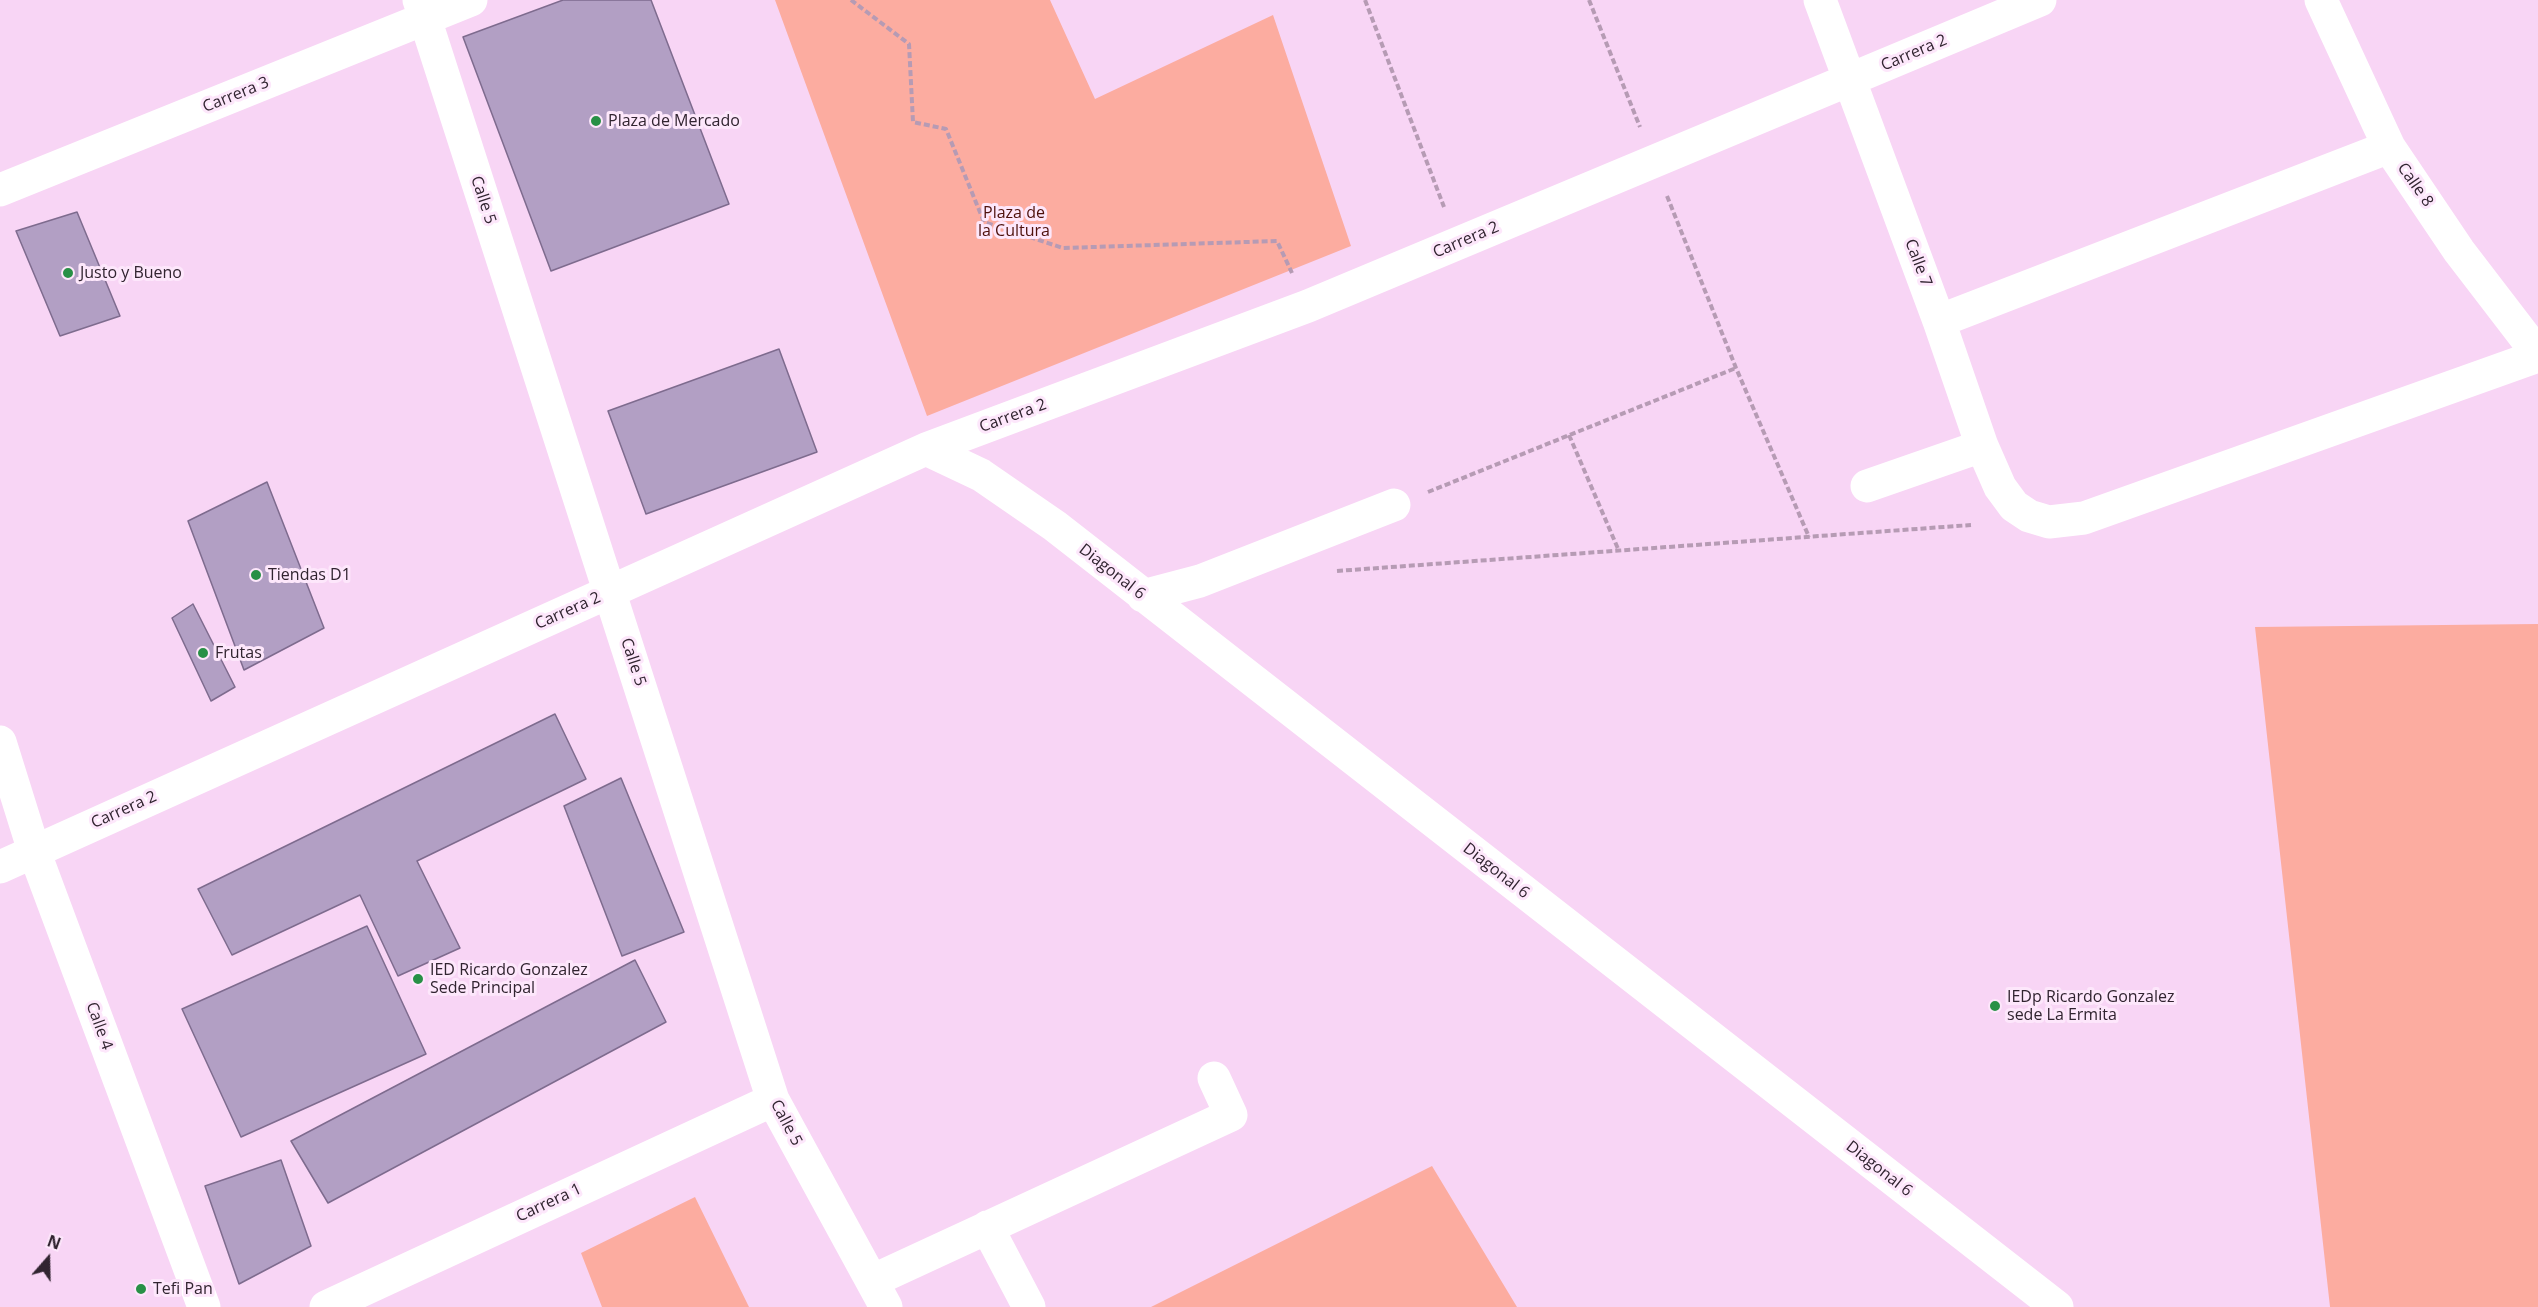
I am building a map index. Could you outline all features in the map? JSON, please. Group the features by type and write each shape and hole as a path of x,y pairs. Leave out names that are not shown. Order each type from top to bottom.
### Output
{"street":[{"name":"Carrera 3","path":"0,190 422,10 471,0"},
{"name":"Calle 7","path":"1820,0 1939,321 1982,446 2000,487 2014,506 2029,516 2049,522 2084,518 2538,355"},
{"name":"Carrera 2","path":"0,867 926,449 1308,306 2040,0"},
{"name":"Calle 8","path":"2321,0 2389,147 2459,251 2538,355"},
{"name":"Calle 5","path":"422,10 773,1100 879,1294"},
{"path":"1939,321 2389,147"},
{"path":"1867,486 1982,446"},
{"name":"Diagonal 6","path":"926,449 981,475 1055,526 2056,1307"},
{"path":"1143,596 1200,581 1394,506"},
{"name":"Calle 4","path":"0,742 34,851 204,1307"},
{"path":"879,1294 987,1227 1231,1115 1214,1078"},
{"name":"Carrera 1","path":"326,1307 773,1100"},
{"path":"987,1227 1029,1307"}],"path":[{"path":"851,0 909,44 913,122 946,129 984,222 1063,248 1277,241 1308,306"},
{"path":"1365,0 1458,243"},
{"path":"1588,0 1736,368 1809,537"},
{"path":"1394,506 1736,368"},
{"path":"1569,435 1619,551"},
{"path":"1332,572 1971,525"}],"green space":[{"name":"Plaza de la Cultura","path":"775,0 1050,0 1095,99 1273,15 1351,246 927,416"},
{"path":"2538,624 2538,1307 2330,1307 2255,627"},
{"path":"1432,1166 1517,1307 1151,1307"},
{"path":"695,1197 749,1307 602,1307 581,1253"}],"building":[{"name":"Plaza de Mercado","path":"563,0 651,0 729,204 551,271 463,37"},
{"name":"Justo y Bueno","path":"77,212 120,316 60,336 16,231"},
{"path":"779,349 817,452 646,514 608,411"},
{"name":"Tiendas D1","path":"267,482 324,628 244,670 188,521"},
{"name":"Frutas","path":"193,604 235,687 211,701 172,618"},
{"path":"555,714 586,779 417,861 460,948 398,976 360,895 232,955 198,889"},
{"path":"621,778 684,932 622,956 564,806"},
{"path":"367,926 426,1054 241,1137 182,1009"},
{"path":"635,960 666,1022 328,1203 291,1141"},
{"path":"281,1160 311,1246 239,1284 205,1186"}],"place":[{"name":"Plaza de Mercado","path":"596,121"},
{"name":"Justo y Bueno","path":"68,273"},
{"name":"Tiendas D1","path":"256,575"},
{"name":"Frutas","path":"203,653"},
{"name":"IED Ricardo Gonzalez Sede Principal","path":"418,979"},
{"name":"IEDp Ricardo Gonzalez sede La Ermita","path":"1995,1006"},
{"name":"Tefi Pan","path":"141,1289"}]}
